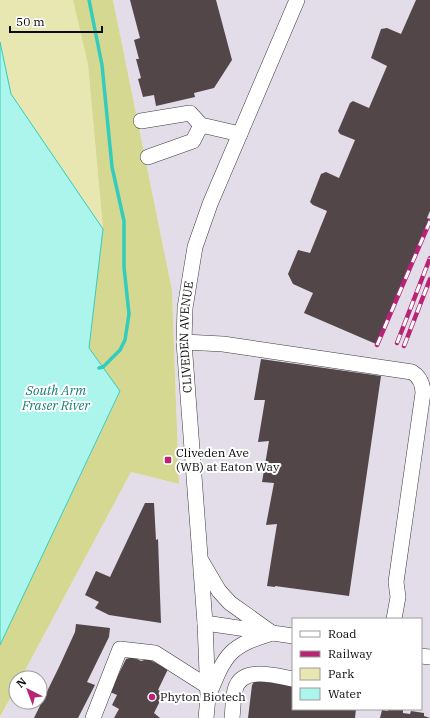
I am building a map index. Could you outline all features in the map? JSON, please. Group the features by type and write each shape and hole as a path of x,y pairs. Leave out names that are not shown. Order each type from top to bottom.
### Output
{"street":[{"name":"CLIVEDEN AVENUE","path":"206,718 207,691 205,623 184,342 185,308 195,247 210,204 297,0"},
{"path":"141,121 190,112 200,125 240,134"},
{"path":"148,158 192,142 200,125"},
{"path":"184,342 223,344 412,372 416,375 423,386 423,393 396,582 398,597 394,618"},
{"path":"200,558 219,591 230,603 272,633"},
{"path":"205,623 292,636"},
{"path":"93,718 120,649 155,653 207,691 222,663 233,650 246,641 272,633"},
{"path":"232,718 235,688 241,680 254,673 292,679"}],"shaded area":[{"path":"113,0 430,0 430,718 0,718 8,703 8,710 48,710 48,670 25,670 131,472 179,484 172,290"}],"green space":[{"name":"South Arm Fraser River","path":"0,0 73,0 88,65 103,229 89,348 120,391 0,645"},
{"path":"73,0 113,0 172,290 179,484 131,472 25,670 8,670 8,702 0,717 0,645 120,392 89,348 103,229 88,65"}],"water":[{"name":"South Arm Fraser River","path":"0,42 11,94 103,229 89,348 120,391 0,645"}],"building":[{"path":"130,0 216,0 232,60 214,88 194,93 195,97 156,106 154,95 143,97 138,79 141,78 136,59 139,59 134,40 140,38"},
{"path":"416,0 430,0 430,211 427,218 430,219 376,344 304,313 313,293 293,284 288,274 298,250 310,253 327,211 313,205 310,202 321,174 326,172 339,178 355,140 340,134 338,131 350,103 353,101 369,108 387,66 371,58 381,29 387,28 401,34"},
{"path":"261,359 381,376 349,596 267,586 277,524 266,525 274,483 262,482 269,441 258,442 265,400 254,400"},
{"path":"145,503 154,503 156,540 158,539 161,623 109,615 95,608 99,602 85,595 96,571 110,577"},
{"path":"76,624 110,628 109,637 87,682 95,685 78,718 34,718 38,710 48,710 48,689 75,632"},
{"path":"133,657 141,661 148,659 168,669 158,690 164,693 154,713 160,718 114,718 119,709 112,705 117,695 110,692 126,659"},
{"path":"255,681 292,685 292,710 356,710 355,718 248,718 252,685"},
{"path":"382,710 403,710 403,713 410,714 411,711 424,713 424,716 430,718 380,718"}],"waterway":[{"path":"89,0 102,65 112,167 124,221 124,267 129,314 125,340 120,350 103,367 99,368"}],"railway":[{"path":"377,345 430,221"},
{"path":"397,343 430,258"},
{"path":"404,346 430,279"}],"place":[{"name":"Cliveden Ave (WB) at Eaton Way","path":"168,460"},
{"name":"Phyton Biotech","path":"152,697"}]}
